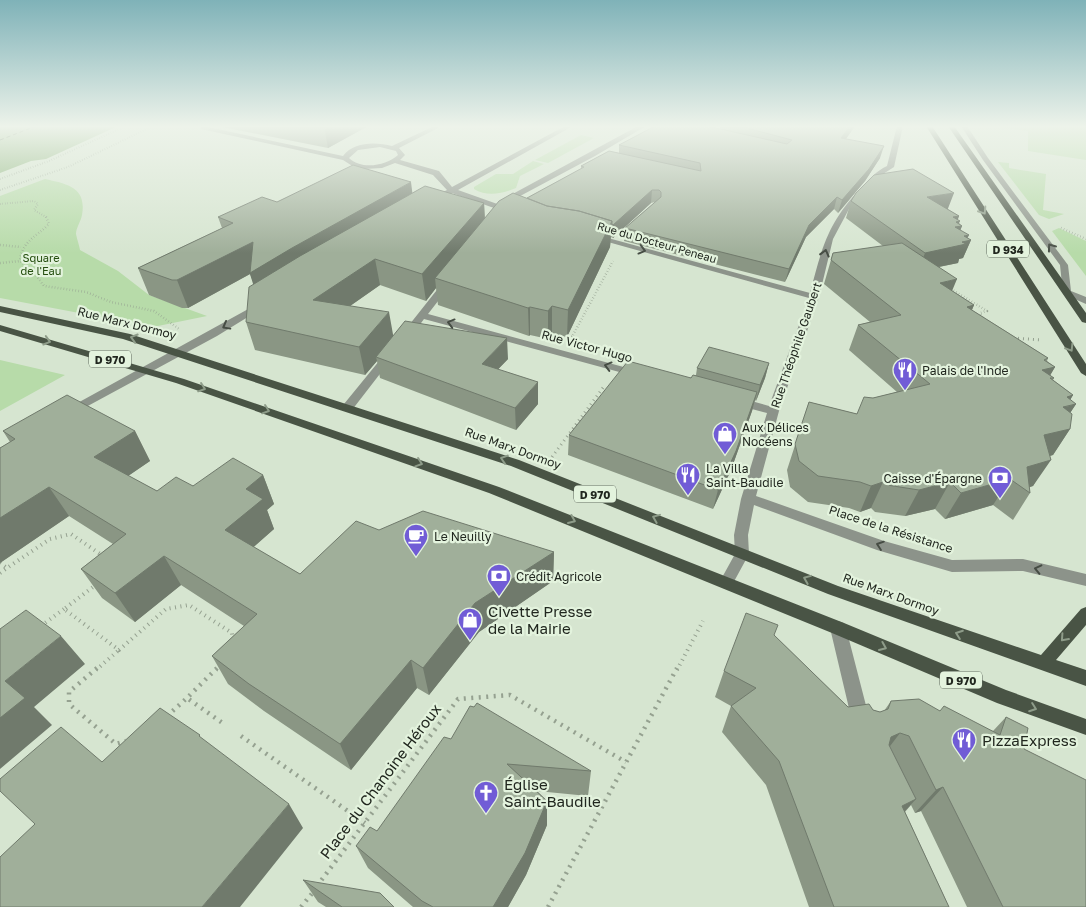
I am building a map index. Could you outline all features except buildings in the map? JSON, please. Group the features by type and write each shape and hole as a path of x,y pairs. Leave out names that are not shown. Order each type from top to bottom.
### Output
{"main road":[{"name":"D 934","path":"956,168 1086,373"},
{"name":"D 934","path":"979,168 1086,320"},
{"name":"Rue Marx Dormoy","path":"0,309 126,336 348,407 540,473 833,590 1043,664"},
{"name":"D 970","path":"0,328 146,370 494,490 838,628 1003,697 1086,727"},
{"path":"1043,664 1086,614"},
{"name":"D 970","path":"1043,664 1086,678"}],"street":[{"path":"422,168 436,172 451,190 523,216"},
{"path":"420,208 491,168"},
{"path":"495,206 567,168"},
{"name":"Rue Théophile Gaubert","path":"726,583 742,554 741,535 748,499 773,411 814,298 829,239 846,208 880,172 887,168"},
{"path":"993,168 1064,265 1066,292 1086,301"},
{"path":"495,206 500,217"},
{"path":"1020,226 1034,223"},
{"name":"Rue du Docteur Peneau","path":"581,232 814,298"},
{"path":"348,407 452,276"},
{"path":"57,418 180,352 271,299"},
{"name":"Rue Victor Hugo","path":"422,316 645,376"},
{"path":"727,398 773,411"},
{"name":"Place de la Résistance","path":"748,499 764,503 882,546 952,566 1023,565 1086,580"},
{"path":"838,628 863,728"}],"path":[{"path":"0,179 29,168"},
{"path":"0,190 61,168"},
{"path":"0,204 34,201 38,204 34,210 48,218 49,224 41,233 21,246 0,245"},
{"path":"1059,227 1086,238"},
{"path":"563,354 619,242"},
{"path":"20,261 21,246"},
{"path":"0,263 20,261 34,272 44,286 86,292 111,302 154,311 177,328 184,330"},
{"path":"946,285 987,311 980,313 983,320"},
{"path":"1009,337 1067,343"},
{"path":"540,473 617,369"},
{"path":"0,573 50,539 71,534 109,560"},
{"path":"0,563 7,568"},
{"path":"35,630 104,578"},
{"path":"131,740 116,744 69,704 69,692 166,609 188,605 232,633 235,651"},
{"path":"64,609 119,650"},
{"path":"548,907 703,621"},
{"path":"160,723 221,664"},
{"name":"Place du Chanoine Héroux","path":"302,907 458,699 510,696 626,762"},
{"path":"186,698 224,724"},
{"path":"241,736 365,823"}],"green space":[{"path":"522,168 535,168 520,176 516,188 505,192 489,194 474,189 474,187 496,174 513,174"},
{"path":"1003,168 1046,174 1043,210 1064,214 1049,219 1039,215"},
{"name":"Square de l'Eau","path":"45,179 74,188 81,198 83,206 82,215 76,234 80,250 118,271 149,295 207,316 153,327 0,298 0,196"},
{"path":"1059,228 1086,241 1086,276 1052,231"},
{"path":"0,360 65,375 0,411"}],"shaded area":[{"path":"0,168 12,168 0,173"}],"place":[{"name":"Palais de l'Inde","path":"905,391"},
{"name":"Aux Délices Nocéens","path":"725,455"},
{"name":"La Villa Saint-Baudile","path":"688,496"},
{"name":"Caisse d'Épargne","path":"1000,499"},
{"name":"Le Neuilly","path":"416,557"},
{"name":"Crédit Agricole","path":"499,597"},
{"name":"Civette Presse de la Mairie","path":"470,641"},
{"name":"PizzaExpress","path":"964,761"},
{"name":"Église Saint-Baudile","path":"486,814"}]}
